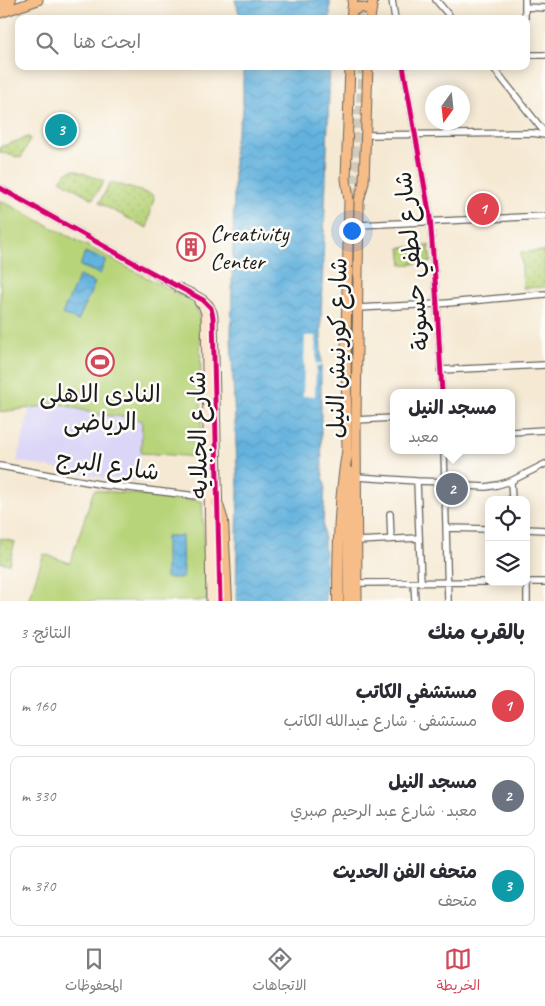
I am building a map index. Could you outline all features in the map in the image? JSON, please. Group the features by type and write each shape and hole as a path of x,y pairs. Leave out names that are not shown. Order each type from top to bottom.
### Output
{"highway":[{"path":"338,601 342,483 347,453"},
{"path":"217,502 223,521 227,601"}],"main road":[{"path":"0,4 10,0"},
{"path":"0,13 38,0"},
{"path":"352,15 353,0"},
{"path":"370,15 373,0"},
{"path":"352,15 360,7 367,8 370,15"},
{"name":"شارع كورنيش النيل","path":"348,601 346,338 349,200 346,180 350,70"},
{"name":"شارع كورنيش النيل","path":"357,601 356,420 359,201 364,182 368,70"}],"street":[{"path":"392,0 394,15"},
{"path":"436,0 449,15"},
{"path":"525,3 545,8"},
{"path":"530,55 545,55"},
{"name":"شارع لطفي حسونة","path":"404,70 431,222 442,389"},
{"path":"495,70 545,134"},
{"path":"366,135 545,134"},
{"path":"0,188 179,288"},
{"path":"359,225 545,216"},
{"name":"شارع الجبلايه","path":"179,288 203,305 206,313 211,601"},
{"name":"شارع الجبلايه","path":"179,288 203,300 213,312 220,601"},
{"path":"358,308 437,304 545,294"},
{"path":"440,370 545,366"},
{"path":"356,420 390,418"},
{"path":"515,432 545,430"},
{"path":"444,454 448,601"},
{"path":"357,477 445,482 486,487 511,481 545,464"},
{"name":"شارع البرج","path":"0,466 115,487 197,496 202,495 208,489"},
{"path":"414,601 418,583 417,481"},
{"path":"511,481 512,496"},
{"path":"390,514 391,539"},
{"path":"446,528 485,529"},
{"path":"530,529 545,530"},
{"path":"357,541 419,538"},
{"path":"357,583 485,582"},
{"path":"530,582 545,582"},
{"path":"527,586 527,601"}],"shaded area":[{"path":"60,404 100,415 132,417 142,421 139,481 103,478 17,461 30,408"}],"green space":[{"path":"29,137 30,139 21,158 0,152 0,147"},
{"path":"72,170 104,181 93,199 60,180 66,173"},
{"path":"111,182 153,195 154,198 147,228 99,203"},
{"name":"النادى الاهلى الرياضى","path":"0,200 195,303 200,320 202,457 141,453 142,421 132,417 100,415 60,404 0,412"},
{"path":"429,245 431,262 402,265 400,248"},
{"path":"545,251 545,287 523,288 521,252"},
{"path":"94,490 202,501 207,601 28,601 44,554 70,563"},
{"path":"0,538 15,542 9,564 0,562"}],"water":[{"path":"235,0 330,0 330,15 240,15"},
{"path":"243,70 330,70 321,319 321,433 322,470 325,485 323,525 326,571 325,601 236,601 238,489 231,337 234,144 243,111"},
{"path":"85,252 106,260 100,274 80,266"},
{"path":"79,276 95,283 78,321 62,314"},
{"path":"166,536 182,536 183,578 166,578"}],"pier":[{"path":"305,336 316,336 316,364 321,363 321,366 316,367 315,396 303,396"}],"tunnel":[{"path":"359,15 361,0"},
{"path":"359,196 362,70"},
{"path":"350,196 354,109"}],"cycle path":[{"path":"404,70 430,217 442,389"},
{"path":"0,188 203,300 211,308 213,317 220,601"}],"place":[{"name":"متحف الفن الحديث","path":"61,130"},
{"name":"مستشفي الكاتب","path":"483,209"},
{"name":"Creativity Center","path":"191,247"},
{"name":"النادى الاهلى الرياضى","path":"100,362"},
{"name":"مسجد النيل","path":"452,489"}]}
